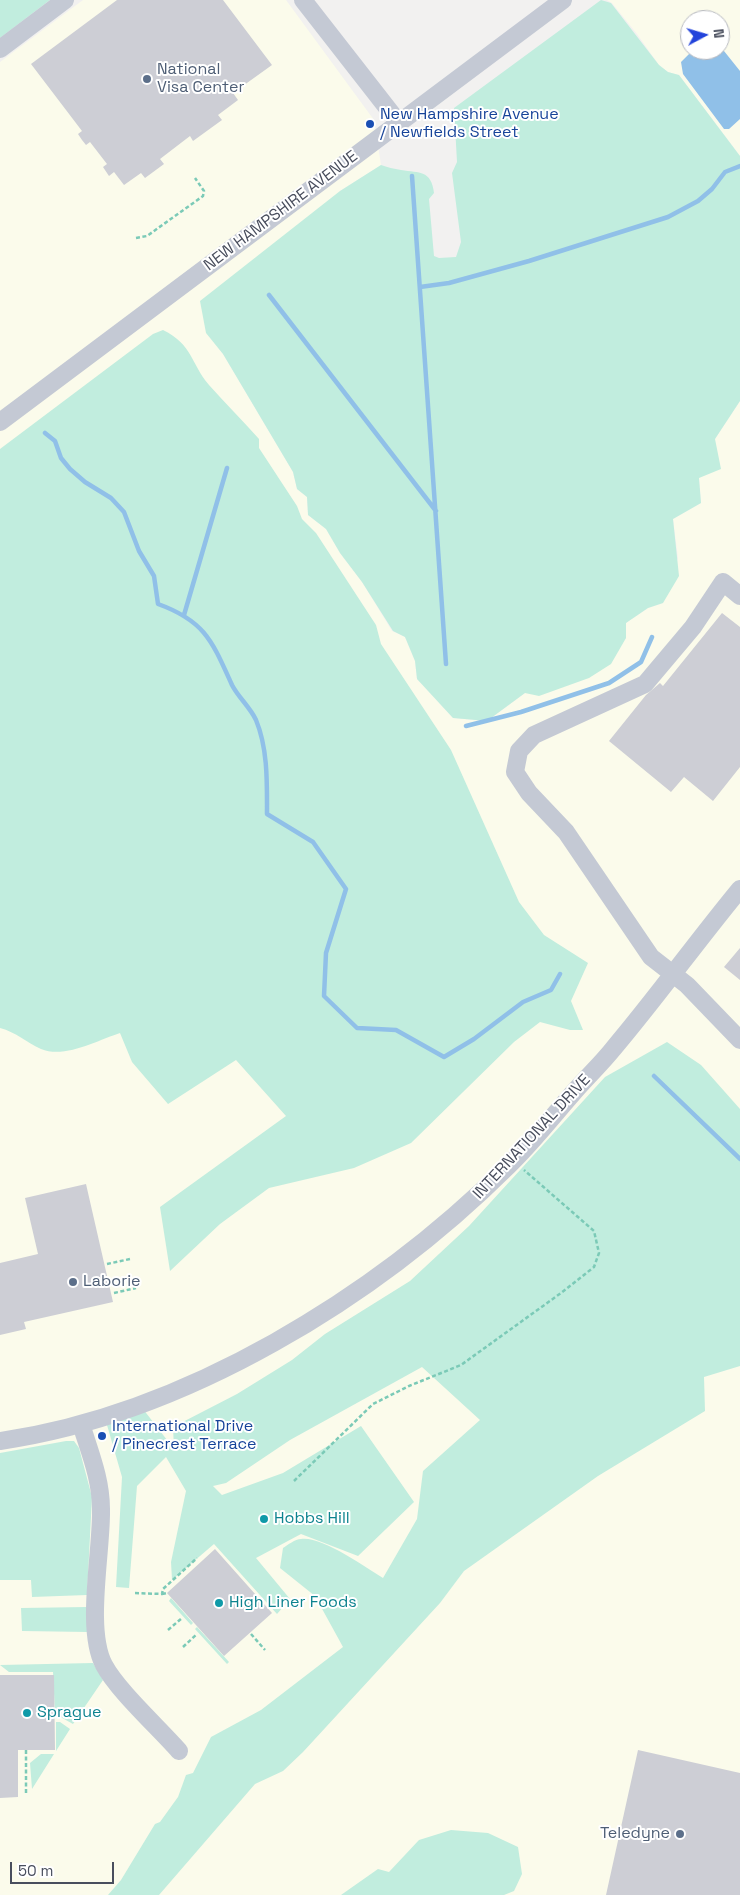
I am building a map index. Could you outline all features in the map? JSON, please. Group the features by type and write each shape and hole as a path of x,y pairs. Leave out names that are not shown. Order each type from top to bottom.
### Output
{"street":[{"path":"0,49 65,0"},
{"path":"303,0 398,123"},
{"name":"NEW HAMPSHIRE AVENUE","path":"0,422 563,0"},
{"path":"740,596 723,582 693,627 646,684 534,735 519,751 515,772 529,792 566,832 651,957 687,985 740,1040"},
{"name":"INTERNATIONAL DRIVE","path":"0,1441 81,1424 198,1380 277,1341 332,1308 437,1231 514,1160 613,1049 740,888"},
{"path":"81,1424 100,1491 101,1511 96,1596 99,1652 112,1676 179,1751"}],"path":[{"path":"136,238 148,236 203,196 204,191 195,178"},
{"path":"294,1481 373,1404 409,1386 461,1365 594,1267 599,1253 594,1231 514,1160"},
{"path":"107,1264 130,1259"},
{"path":"114,1293 136,1288"},
{"path":"162,1594 163,1589 197,1558"},
{"path":"135,1593 167,1593"},
{"path":"168,1630 182,1618"},
{"path":"183,1647 197,1634"},
{"path":"252,1634 265,1650"},
{"path":"26,1750 26,1794"}],"shaded area":[{"path":"83,0 286,0 374,120 381,165 340,191 206,332 223,354 293,472 297,489 307,497 308,515 326,529 392,631 405,637 415,661 417,679 453,718 487,721 525,693 626,638 626,623 648,608 663,603 678,558 673,519 701,503 699,478 715,439 740,401 740,1895 0,1895 0,62"},
{"path":"607,0 740,0 740,156 679,75 668,72 659,65 612,3"}],"green space":[{"path":"0,0 50,0 0,38"},
{"path":"601,0 611,3 659,65 668,72 679,75 740,156 740,401 715,439 721,469 699,478 701,503 673,519 679,576 663,603 648,608 626,623 626,638 611,664 589,678 539,696 525,693 487,721 453,718 417,679 415,661 405,637 393,631 326,529 308,515 307,497 297,489 293,472 223,354 206,333 200,301 340,191 381,165 427,176 434,193 429,199 434,256 439,258 456,257 461,242 452,173 457,162 454,108"},
{"path":"163,330 186,348 209,385 259,439 259,448 297,506 302,519 316,533 376,625 381,644 451,750 519,902 544,935 588,963 571,1001 583,1030 570,1030 540,1022 514,1042 411,1143 354,1168 269,1188 220,1224 170,1271 160,1207 286,1116 236,1060 168,1104 132,1062 120,1033 92,1044 60,1052 41,1049 0,1028 0,449 153,334"},
{"path":"667,1042 701,1065 740,1109 740,1366 704,1377 705,1411 598,1476 464,1571 440,1603 303,1752 283,1771 255,1784 159,1895 108,1895 121,1880 155,1824 160,1822 178,1797 186,1775 193,1773 211,1737 261,1710 343,1647 315,1596 280,1568 283,1548 299,1539 310,1539 320,1542 343,1553 383,1578 417,1519 423,1471 480,1420 422,1367 290,1440 226,1483 213,1486 222,1495 283,1473 361,1426 414,1502 358,1556 301,1534 256,1558 290,1599 277,1614 214,1544 172,1580 171,1562 186,1491 166,1457 137,1486 129,1588 116,1587 122,1477 107,1425 143,1409 174,1449 173,1427 237,1394 292,1360 325,1334 410,1281 469,1226 605,1077"},
{"path":"74,1441 79,1448 92,1497 87,1595 32,1597 31,1580 0,1580 0,1453"},
{"path":"171,1598 193,1623 191,1625 169,1601"},
{"path":"87,1607 87,1632 22,1631 21,1608"},
{"path":"197,1627 229,1662 227,1664 195,1629"},
{"path":"93,1663 103,1680 73,1724 55,1714 53,1672 9,1672 0,1665"},
{"path":"56,1722 60,1722 70,1729 56,1751"},
{"path":"41,1754 54,1754 32,1789 30,1763"},
{"path":"451,1830 488,1833 518,1847 522,1874 514,1891 504,1895 341,1895 378,1869 389,1872 419,1840"}],"water":[{"path":"730,58 740,71 740,119 729,129 724,129 683,74 681,62 683,60"}],"building":[{"name":"National Visa Center","path":"117,0 223,0 272,65 233,93 238,100 218,115 222,120 193,141 190,136 160,159 164,164 145,178 141,173 124,185 114,172 109,176 103,167 107,164 90,142 86,145 82,140 78,134 82,131 31,64"},
{"path":"722,613 740,627 740,767 713,801 684,777 671,792 609,741 646,695 660,683 663,686"},
{"path":"740,948 740,980 724,967"},
{"path":"86,1184 113,1302 24,1322 26,1329 0,1335 0,1263 38,1254 25,1198"},
{"name":"High Liner Foods","path":"215,1549 272,1613 224,1656 167,1593"},
{"name":"Sprague","path":"0,1675 54,1675 55,1750 18,1750 18,1797 0,1798"},
{"name":"Teledyne","path":"638,1750 740,1773 740,1895 606,1895"}],"waterway":[{"path":"420,287 449,283 529,261 668,217 698,201 712,189 725,172 740,166"},
{"path":"412,176 446,664"},
{"path":"269,295 436,511"},
{"path":"45,433 55,441 61,458 70,469 85,482 111,498 124,512 139,551 154,576 158,604 197,625 219,656 235,689 256,720 260,731 265,754 267,814 313,842 346,889 326,953 324,996 357,1028 396,1030 444,1057 474,1039 523,1002 551,990 560,974"},
{"path":"184,615 227,468"},
{"path":"466,726 521,712 609,683 641,662 652,637"},
{"path":"654,1076 740,1159"}],"place":[{"name":"National Visa Center","path":"147,79"},
{"name":"New Hampshire Avenue / Newfields Street","path":"370,124"},
{"name":"Laborie","path":"73,1282"},
{"name":"International Drive / Pinecrest Terrace","path":"102,1436"},
{"name":"Hobbs Hill","path":"264,1519"},
{"name":"High Liner Foods","path":"219,1603"},
{"name":"Sprague","path":"27,1713"},
{"name":"Teledyne","path":"680,1834"}]}
